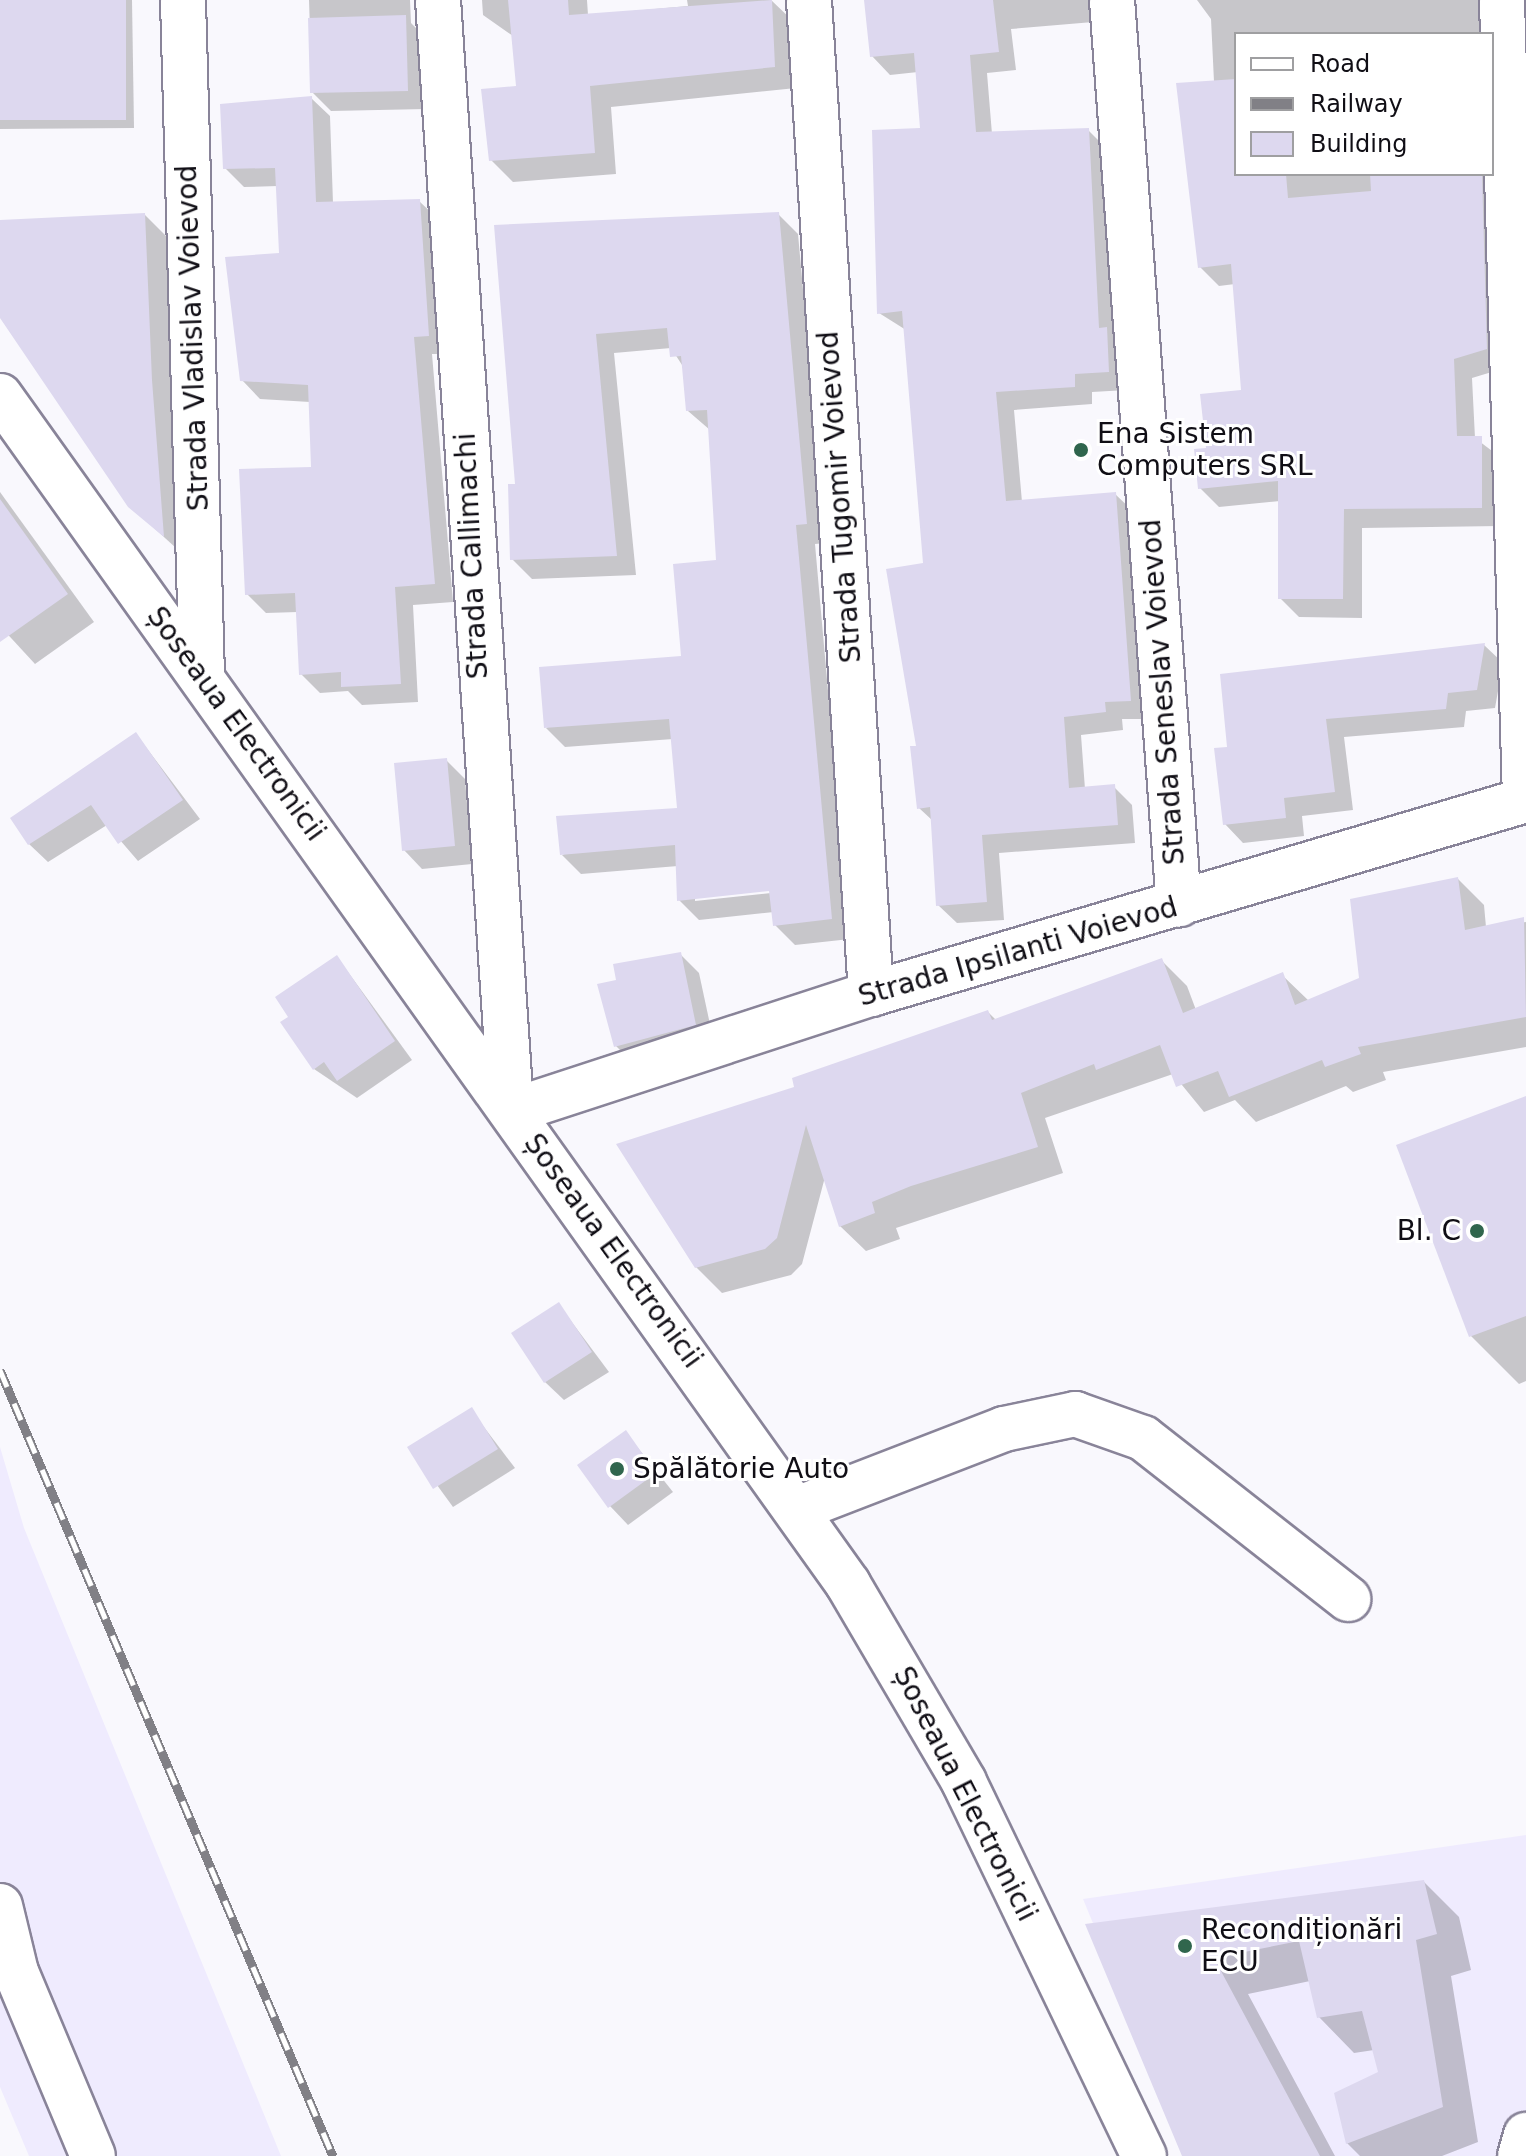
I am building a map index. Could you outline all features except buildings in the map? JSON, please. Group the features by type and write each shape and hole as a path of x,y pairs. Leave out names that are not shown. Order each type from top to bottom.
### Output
{"street":[{"name":"Strada Vladislav Voievod","path":"183,0 202,675"},
{"name":"Strada Callimachi","path":"438,0 512,1111"},
{"name":"Strada Tugomir Voievod","path":"809,0 871,994"},
{"name":"Strada Seneslav Voievod","path":"1112,0 1179,905"},
{"path":"1502,0 1526,800"},
{"name":"Șoseaua Electronicii","path":"0,396 797,1509 964,1782 1144,2156"},
{"name":"Strada Ipsilanti Voievod","path":"512,1111 871,994 1526,800"},
{"path":"797,1509 1004,1429 1075,1414 1143,1438 1348,1599"},
{"path":"0,1906 16,1972 93,2156"},
{"path":"1520,2156 1526,2135"}],"shaded area":[{"path":"0,1447 24,1528 281,2156 29,2156 0,2087"},
{"path":"1526,1835 1526,2156 1189,2156 1083,1899"}],"railway":[{"path":"0,1370 333,2156"}],"place":[{"name":"Ena Sistem Computers SRL","path":"1081,450"},
{"name":"Bl. C","path":"1477,1231"},
{"name":"Spălătorie Auto","path":"617,1469"},
{"name":"Recondiționări ECU","path":"1185,1946"}]}
